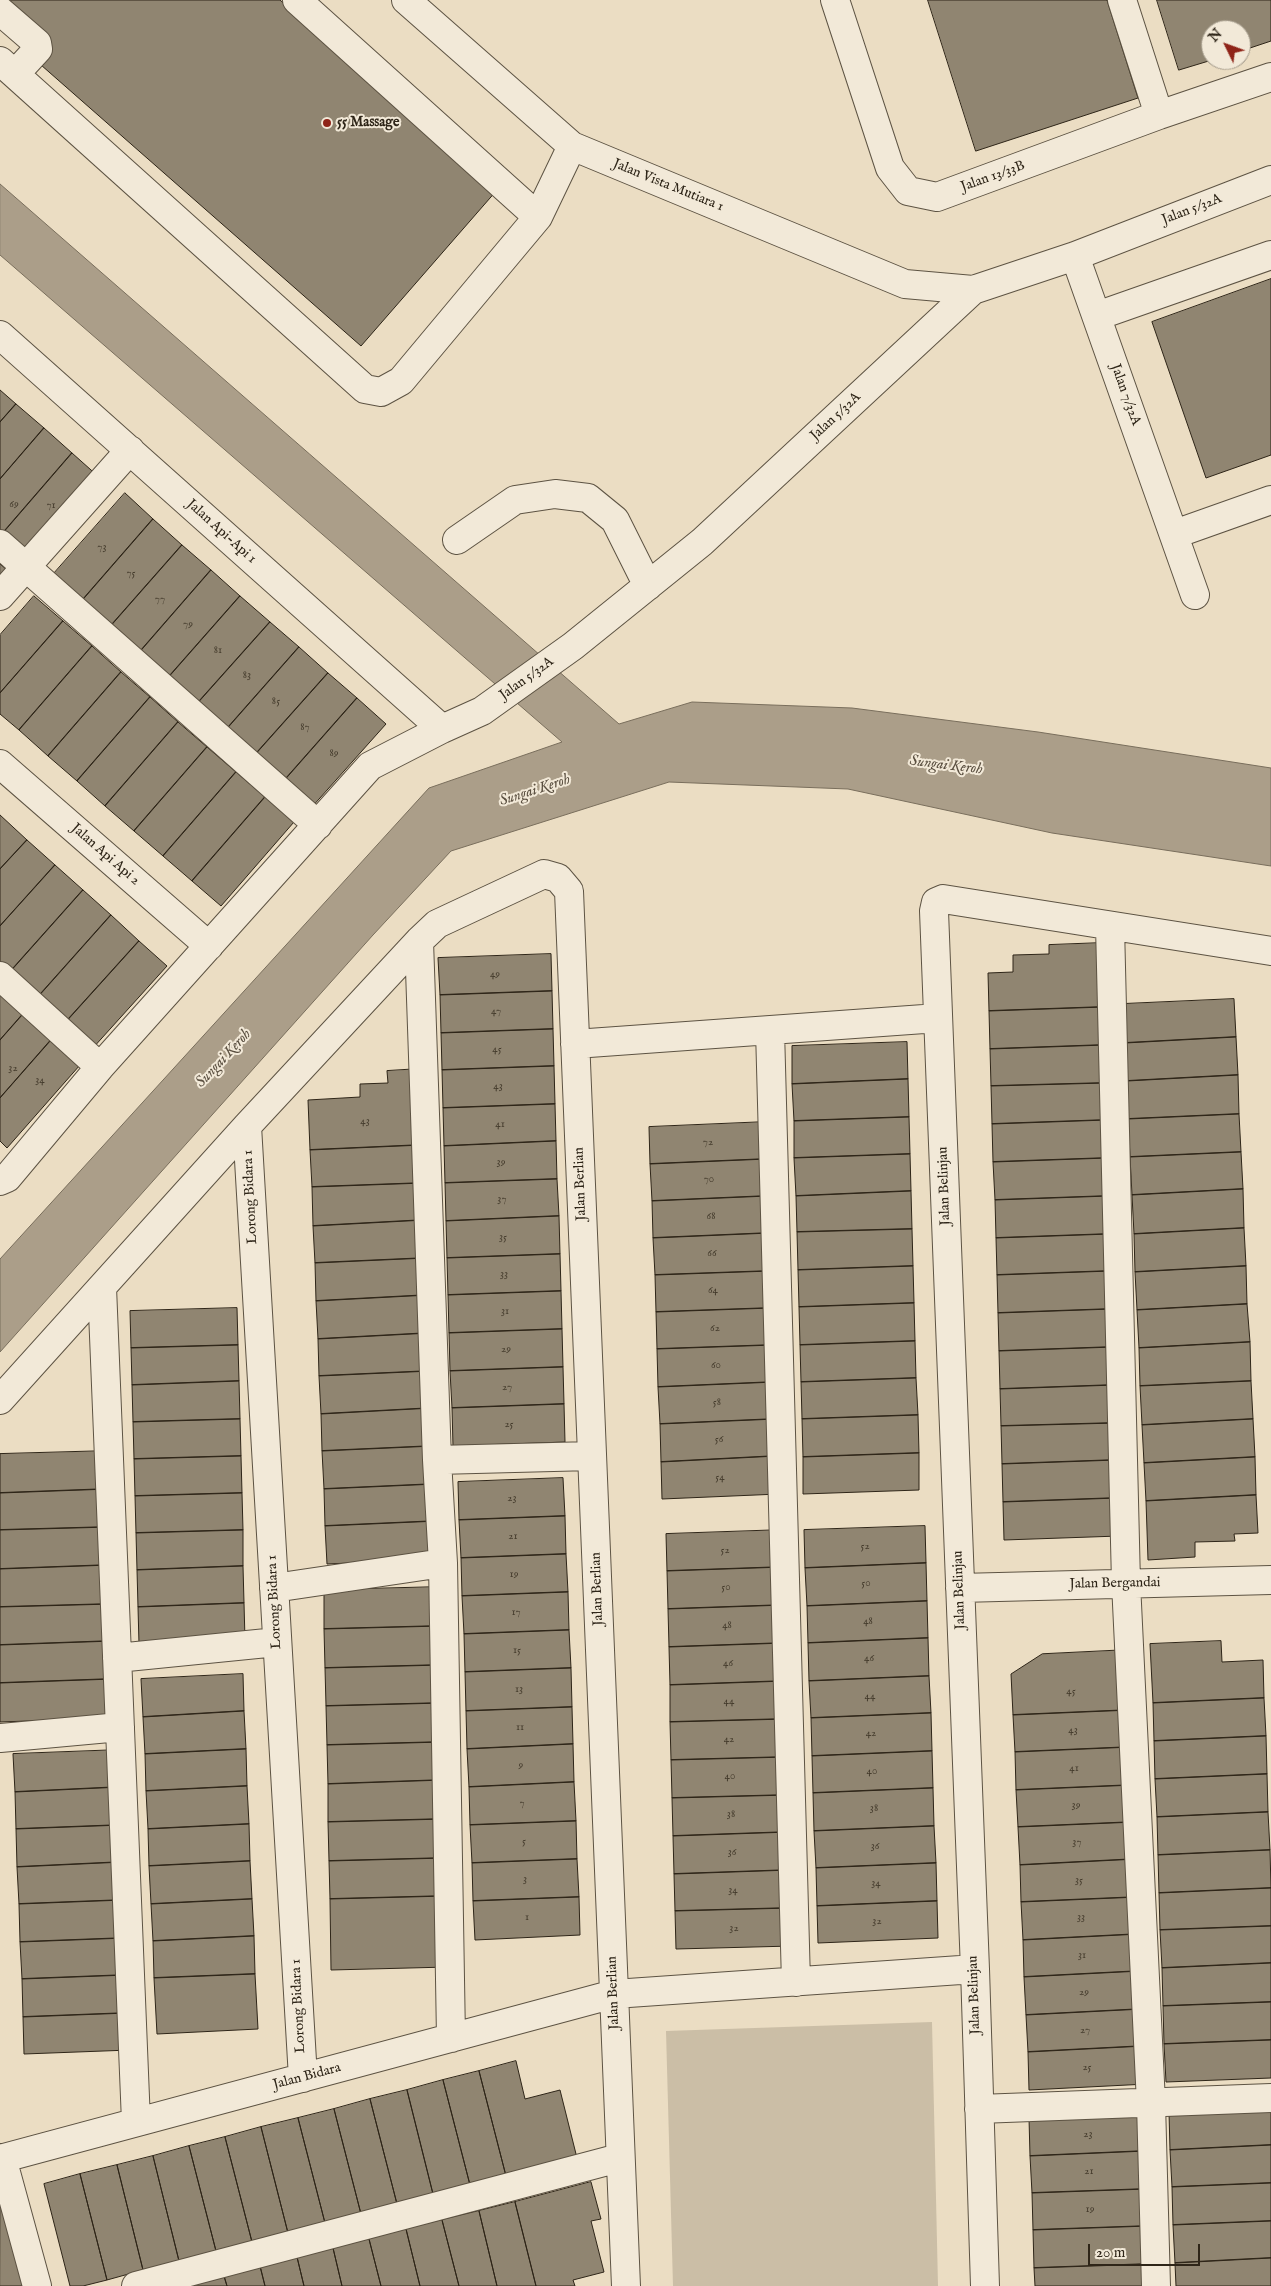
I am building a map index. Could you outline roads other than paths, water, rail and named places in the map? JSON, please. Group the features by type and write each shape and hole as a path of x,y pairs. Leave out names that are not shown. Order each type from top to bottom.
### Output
{"street":[{"path":"297,0 538,217"},
{"name":"Jalan Vista Mutiara 1","path":"406,0 572,146 905,284 973,290"},
{"name":"Jalan 13/33B","path":"835,0 890,168 908,191 937,197 1159,115 1271,77"},
{"path":"1122,0 1159,115"},
{"path":"0,11 37,43 38,49 7,67 365,389 381,392 401,381 538,217 572,146"},
{"name":"Jalan 5/32A","path":"4,1180 100,1067 370,766 482,711 573,646 702,542 973,290 1075,256 1271,180"},
{"path":"1097,316 1271,255"},
{"name":"Jalan 7/32A","path":"1075,256 1175,534 1195,595"},
{"name":"Jalan Api-Api 1","path":"0,335 442,729"},
{"path":"0,596 130,450"},
{"path":"457,540 516,500 555,494 588,498 615,520 648,586"},
{"path":"1175,534 1271,500"},
{"path":"0,544 318,825"},
{"name":"Jalan Api Api 2","path":"0,764 209,946"},
{"name":"Jalan Berlian","path":"419,941 437,924 544,874 558,878 569,891 619,2158 626,2286"},
{"name":"Jalan Belinjau","path":"985,2286 975,1969 934,911 936,902 942,899 1110,926"},
{"path":"1156,2286 1150,2103 1126,1583 1110,926 1271,951"},
{"path":"0,1400 246,1126 419,941"},
{"path":"419,941 437,1460 443,1563 451,2038"},
{"path":"0,976 100,1067"},
{"path":"575,1044 938,1018"},
{"path":"770,1030 796,1982"},
{"name":"Lorong Bidara 1","path":"246,1126 303,2078"},
{"path":"102,1287 136,2122"},
{"path":"437,1460 592,1456"},
{"path":"274,1588 443,1563"},
{"name":"Jalan Bergandai","path":"960,1588 1271,1580"},
{"path":"117,1658 277,1642"},
{"path":"0,1738 120,1727"},
{"name":"Jalan Bidara","path":"1,2158 614,1994 975,1969"},
{"path":"979,2109 1271,2098"},
{"path":"1,2158 37,2286"},
{"path":"136,2286 619,2158"}],"water":[{"name":"Sungai Keroh","path":"0,184 619,724 692,702 852,708 1038,732 1271,768 1271,866 1052,833 848,789 669,782 451,851 373,935 0,1352 0,1259 429,788 562,742 0,255"}],"place":[{"name":"55 Massage","path":"327,123"}]}
